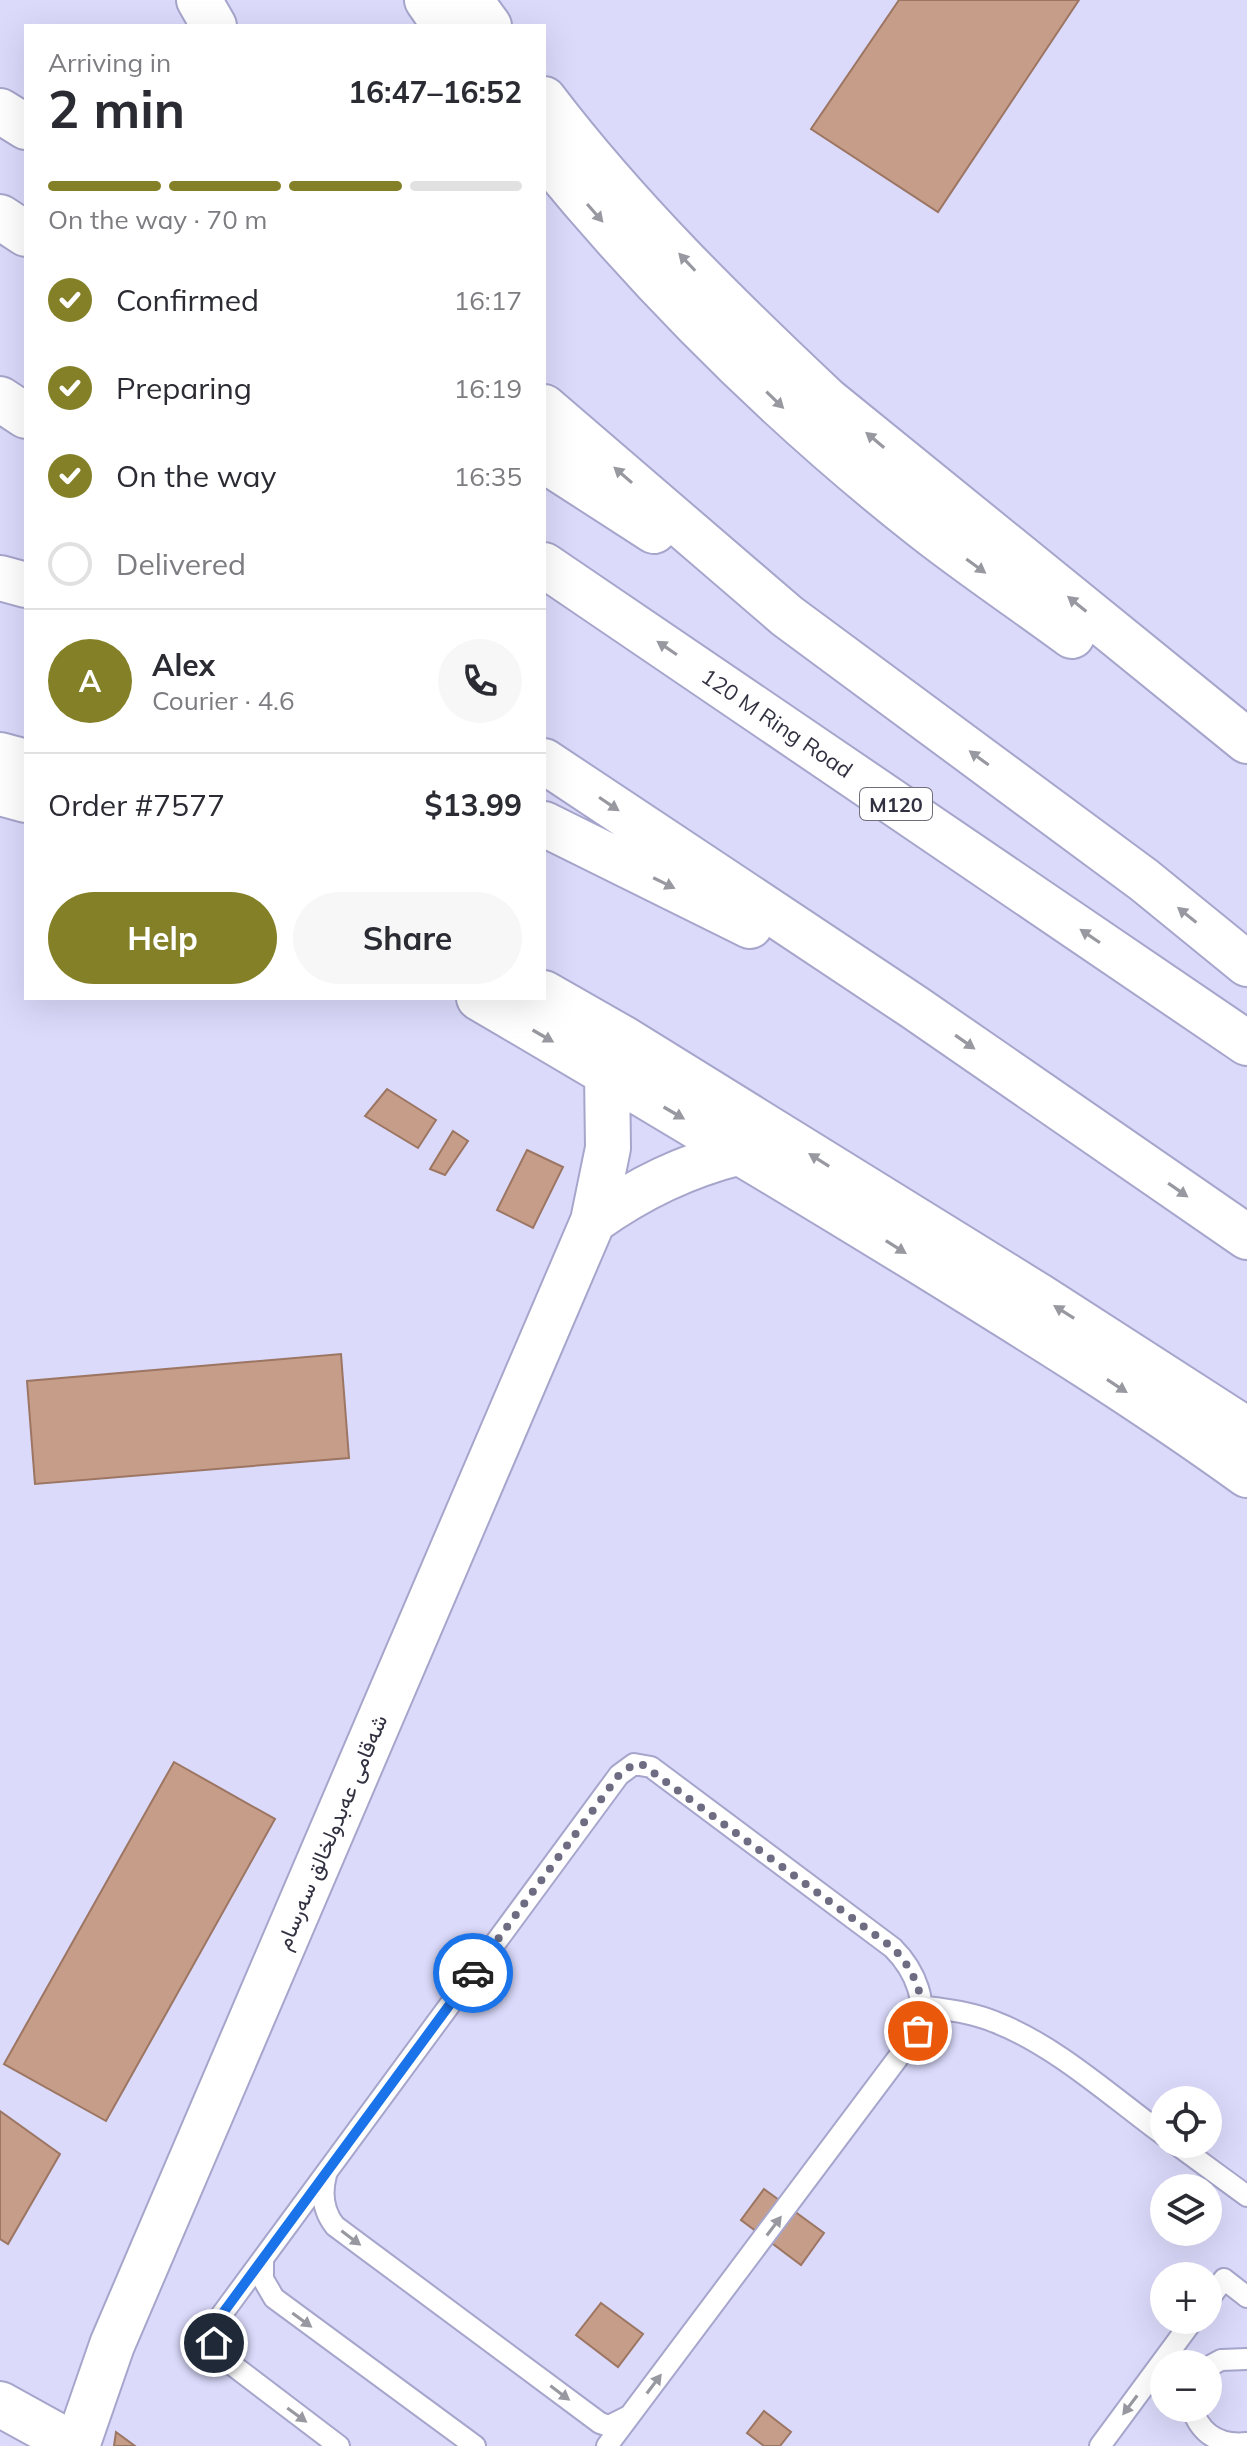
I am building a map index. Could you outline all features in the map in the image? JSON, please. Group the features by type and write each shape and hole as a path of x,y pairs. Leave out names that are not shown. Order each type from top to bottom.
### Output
{"main road":[{"path":"199,0 213,24"},
{"path":"427,0 444,24"},
{"path":"470,0 488,24"},
{"path":"546,101 686,261 827,400 1247,741"},
{"path":"0,111 24,126"},
{"path":"546,156 662,289 802,425 920,526 1247,769"},
{"path":"0,217 24,233"},
{"path":"0,399 24,415"},
{"path":"546,409 787,616"},
{"path":"546,461 787,616 1144,880 1247,964"},
{"name":"120 M Ring Road","path":"546,566 1247,1043"},
{"path":"0,578 24,584"},
{"path":"0,755 24,761"},
{"path":"546,762 914,1007 1247,1237"},
{"path":"0,793 24,799"},
{"path":"546,825 914,1007"},
{"path":"546,994 621,1037 999,1271 1247,1430"},
{"path":"482,1000 741,1152 1030,1330 1186,1431 1247,1475"},
{"name":"شەقامی عەبدولخالق سەرسام","path":"77,2446 103,2366 593,1221 608,1148 607,1073"},
{"path":"593,1221 663,1178 701,1162 741,1152"},
{"path":"0,2404 77,2446"}],"lane":[{"path":"339,2446 222,2357 214,2343 217,2321 619,1775 634,1764 651,1767 874,1932 905,1962 922,2006 922,2022 607,2446"},
{"path":"922,2006 958,2011 993,2021 1026,2036 1150,2125"},
{"path":"1195,2158 1247,2196"},
{"path":"327,2172 323,2197 326,2211 335,2226 600,2423 609,2426 630,2415"},
{"path":"263,2260 263,2279 274,2298 475,2446"},
{"path":"1222,2282 1224,2279 1247,2297"},
{"path":"1100,2446 1183,2334"},
{"path":"1222,2360 1247,2359"},
{"path":"1199,2422 1204,2432 1216,2440 1229,2445 1247,2443"}],"building":[{"path":"899,0 1079,0 938,212 811,129"},
{"path":"387,1089 436,1120 418,1148 365,1116"},
{"path":"453,1131 468,1141 445,1175 430,1169"},
{"path":"527,1150 563,1167 533,1228 497,1210"},
{"path":"341,1354 349,1458 35,1484 27,1381"},
{"path":"174,1762 275,1819 106,2121 4,2064"},
{"path":"0,2111 60,2154 8,2244 0,2239"},
{"path":"764,2189 824,2233 801,2265 741,2220"},
{"path":"601,2303 643,2334 618,2367 576,2335"},
{"path":"764,2411 791,2432 780,2446 764,2446 747,2433"},
{"path":"116,2432 135,2446 114,2446"}],"way so far":[{"path":"473,1973 619,1775 634,1764 643,1765 651,1767 893,1948 914,1978 920,1996 923,2017 918,2031"}],"route":[{"path":"214,2343 217,2321 473,1973"}]}
